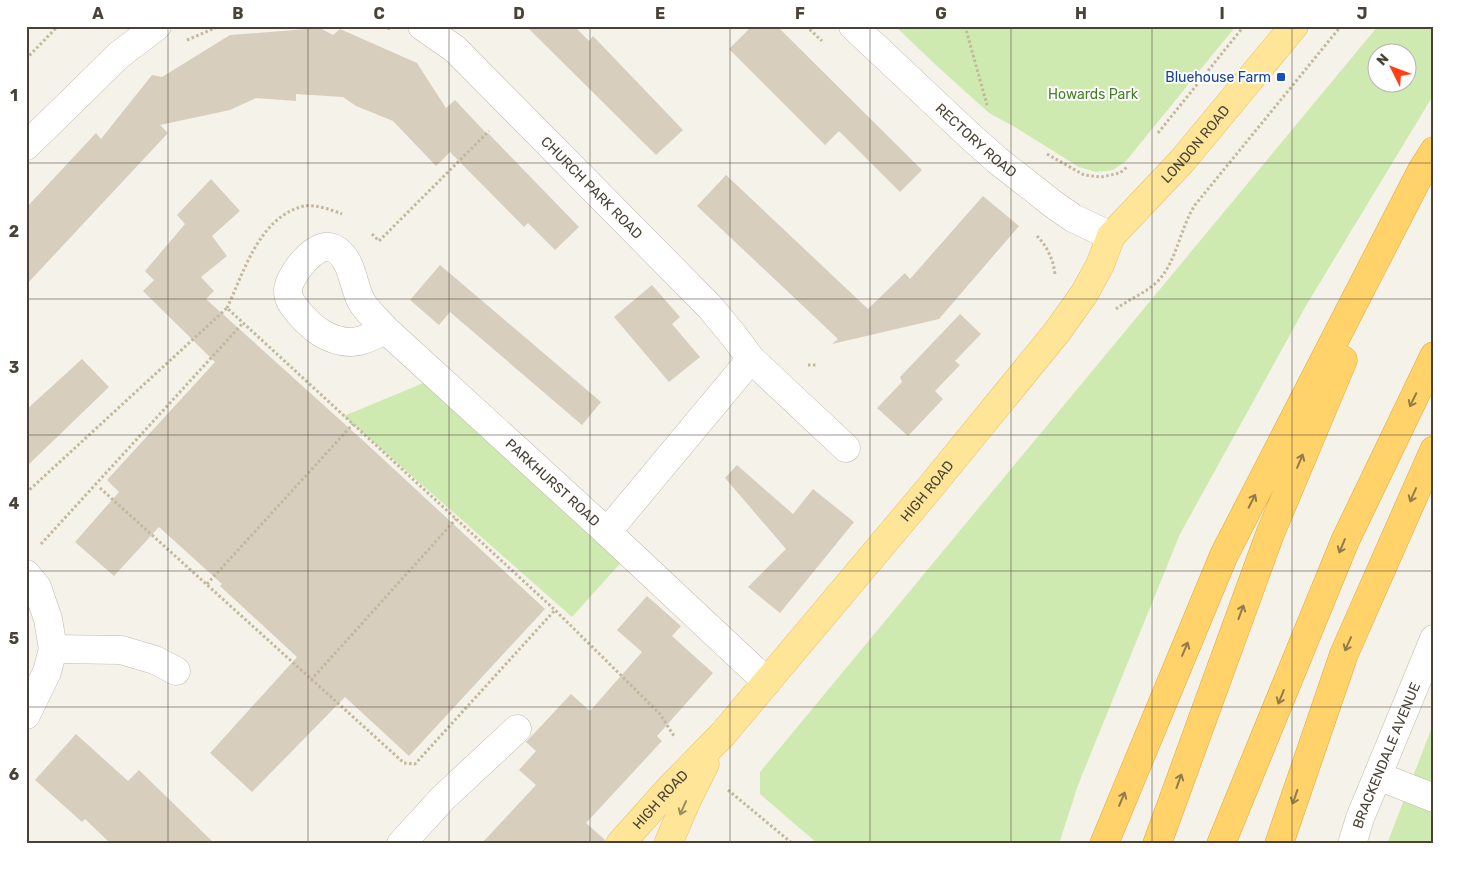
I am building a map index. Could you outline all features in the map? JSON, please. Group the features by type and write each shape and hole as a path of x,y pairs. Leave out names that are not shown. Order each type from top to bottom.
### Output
{"highway":[{"path":"1104,844 1224,555 1428,160"},
{"path":"1157,844 1270,534 1428,160"},
{"path":"1221,844 1345,541 1434,356"},
{"path":"1279,844 1344,654 1434,450"}],"main road":[{"name":"LONDON ROAD","path":"1112,236 1182,161 1294,26"},
{"name":"HIGH ROAD","path":"620,844 671,787 723,734 838,598 1057,332 1084,294 1100,265 1112,236"},
{"name":"HIGH ROAD","path":"668,844 701,771 723,734"}],"street":[{"path":"26,146 119,55 157,26"},
{"name":"CHURCH PARK ROAD","path":"422,26 454,49 710,307 751,359 846,448"},
{"name":"RECTORY ROAD","path":"853,26 970,136 1053,204 1073,218 1112,236"},
{"name":"PARKHURST ROAD","path":"386,330 351,342 329,338 322,334 311,327 289,302 288,289 292,276 314,250 324,246 334,248 346,260 362,304 386,330 766,682"},
{"path":"606,532 751,359"},
{"path":"26,715 47,672 53,650 48,619 37,588 31,562"},
{"name":"BRACKENDALE AVENUE","path":"1352,844 1360,818 1434,639"},
{"path":"53,650 121,650 155,660 176,671"},
{"path":"401,844 443,798 517,729"},
{"path":"1378,776 1434,798"}],"path":[{"path":"26,59 58,26"},
{"path":"965,26 989,113 970,136"},
{"path":"1157,135 1244,26"},
{"path":"1158,281 1168,266 1188,216 1195,205 1341,26"},
{"path":"375,245 493,126"},
{"path":"1101,177 1120,173 1133,161"},
{"path":"26,493 227,308 262,236 274,222 288,213 305,206 334,210 348,216"},
{"path":"367,230 379,241"},
{"path":"227,308 555,610 660,714 678,742"},
{"path":"31,562 243,323"},
{"path":"206,584 353,424"},
{"path":"100,488 404,763 416,764 555,610"},
{"path":"311,680 456,519"},
{"path":"722,784 793,844"}],"green space":[{"name":"Howards Park","path":"895,26 1236,26 1126,161 1113,170 1096,172 1079,167 989,113"},
{"path":"1378,26 1434,26 1434,94 1307,304 1180,534 1078,785 1059,844 818,844 760,794 760,772"},
{"path":"433,379 626,557 572,617 344,416"},
{"path":"1434,722 1434,844 1387,844"}],"building":[{"path":"526,26 574,26 589,41 593,36 683,130 656,155"},
{"path":"752,26 777,26 922,170 900,192 839,131 825,145 729,49"},
{"path":"320,28 333,35 340,29 417,63 446,108 455,100 579,227 555,250 528,223 524,227 450,152 436,166 393,121 356,106 343,97 296,94 296,101 256,98 230,110 160,125 168,133 26,285 26,208 96,133 101,139 152,75 162,77 230,35"},
{"path":"726,175 868,309 905,273 910,279 983,196 1019,226 939,319 832,344 838,339 697,206"},
{"path":"211,179 240,211 212,236 227,256 201,277 214,291 206,299 369,446 545,609 409,756 345,697 252,792 210,753 297,657 220,586 222,584 159,527 114,576 75,542 119,492 107,480 215,362 143,291 154,280 145,271 185,224 177,215"},
{"path":"440,265 601,402 582,425 450,312 439,325 410,300"},
{"path":"652,285 680,317 672,324 700,357 669,382 614,317"},
{"path":"960,314 981,334 955,361 960,365 935,391 943,399 908,436 877,408 902,382 900,377"},
{"path":"82,359 109,387 26,467 26,410"},
{"path":"737,465 793,514 813,489 854,522 780,613 748,587 786,549 725,478"},
{"path":"647,596 681,626 672,636 713,673 657,736 662,741 586,823 605,840 605,844 481,844 536,785 519,770 536,751 526,742 571,694 590,711 642,652 617,630"},
{"path":"76,734 128,781 139,770 215,844 111,844 85,819 82,822 35,780"}],"place":[{"name":"Bluehouse Farm","path":"1281,77"}]}
